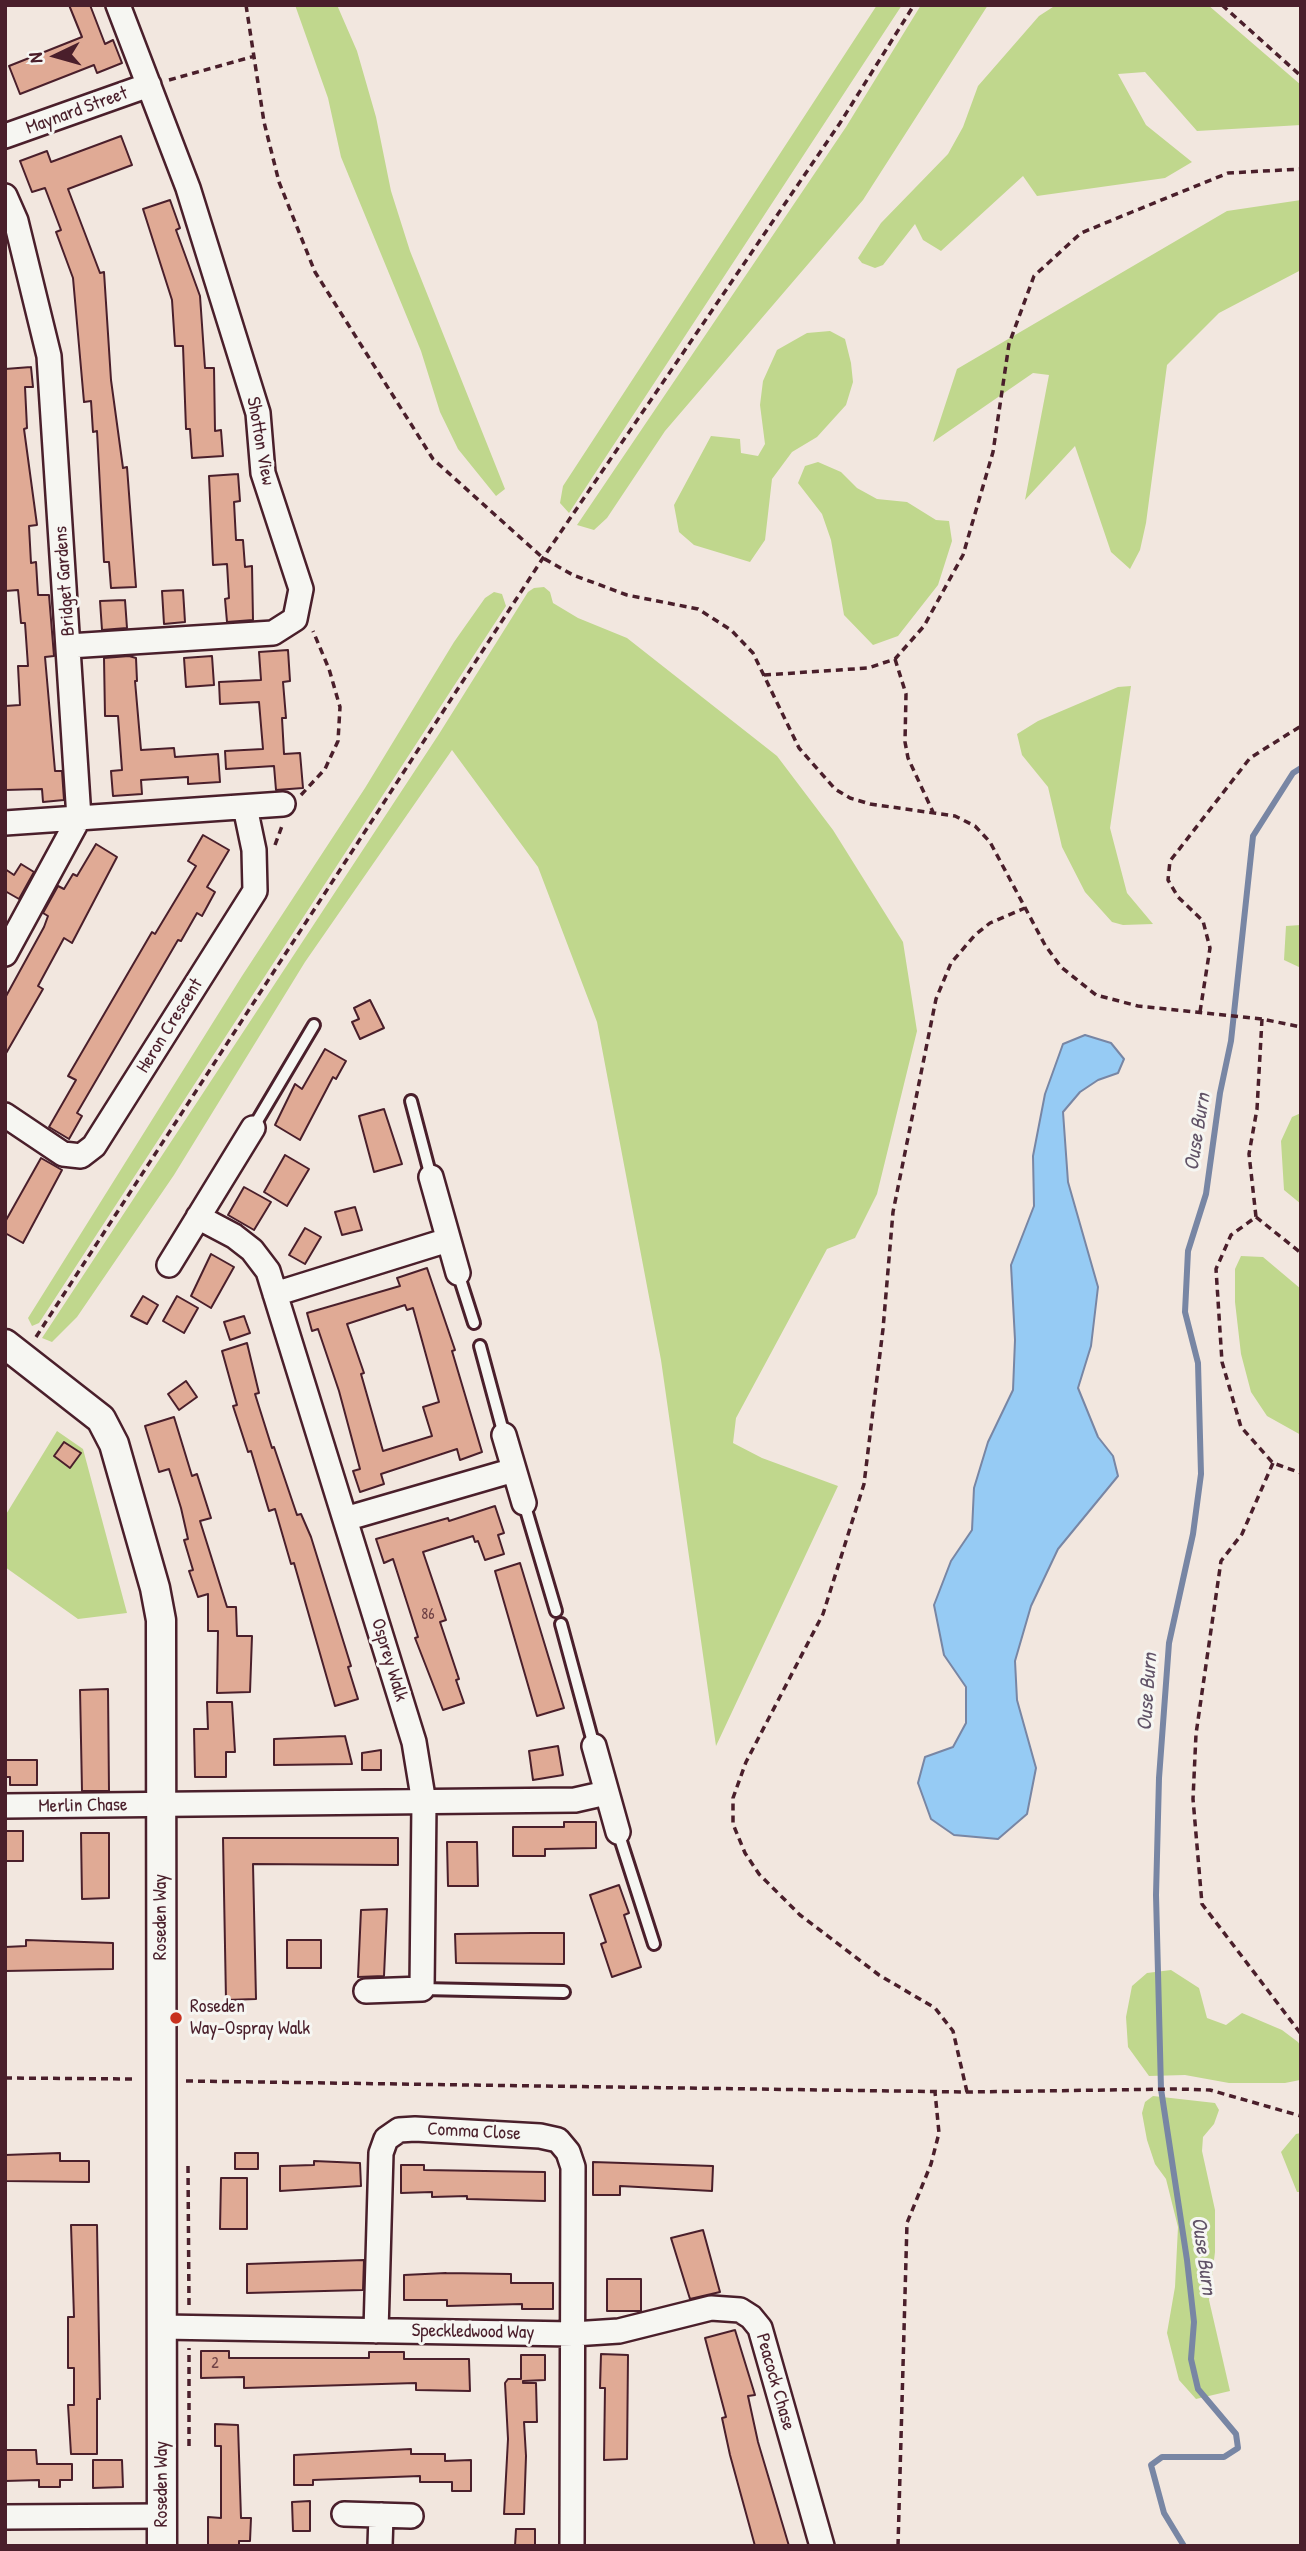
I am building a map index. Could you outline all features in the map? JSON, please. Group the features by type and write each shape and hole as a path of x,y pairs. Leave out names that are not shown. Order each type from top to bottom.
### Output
{"street":[{"path":"118,5 149,85"},
{"name":"Maynard Street","path":"5,136 149,85"},
{"name":"Shotton View","path":"149,85 188,188 258,413 263,473 301,589 295,619"},
{"name":"Bridget Gardens","path":"5,196 16,221 49,356 79,818"},
{"path":"69,646 273,633 295,619"},
{"path":"5,823 283,804"},
{"name":"Heron Crescent","path":"5,1115 63,1154 81,1156 94,1146 255,891 254,850 245,807"},
{"path":"5,954 79,818"},
{"path":"169,1265 253,1128"},
{"path":"430,1177 458,1273"},
{"name":"Osprey Walk","path":"198,1217 234,1236 252,1250 268,1271 414,1742 424,1803 422,1989"},
{"path":"275,1294 448,1240"},
{"name":"Roseden Way","path":"14,1351 101,1419 114,1444 155,1588 161,1620 161,1805 145,2083 162,2327 162,2546"},
{"path":"504,1434 524,1503"},
{"path":"345,1519 514,1470"},
{"path":"594,1746 618,1832"},
{"path":"161,1805 575,1800 606,1793"},
{"name":"Merlin Chase","path":"5,1806 161,1805"},
{"path":"366,1990 422,1989"},
{"name":"Comma Close","path":"376,2331 381,2154 386,2140 399,2130 415,2129 540,2136 558,2140 568,2152 573,2167 573,2334"},
{"name":"Peacock Chase","path":"573,2334 620,2332 711,2308 740,2310 751,2317 760,2328 822,2546"},
{"name":"Speckledwood Way","path":"162,2327 573,2334"},
{"path":"572,2546 573,2334"},
{"path":"344,2514 411,2516"},
{"path":"380,2546 381,2515"},
{"path":"5,2517 162,2516"}],"lane":[{"path":"253,1128 314,1025"},
{"path":"411,1101 430,1177"},
{"path":"458,1273 474,1323"},
{"path":"480,1346 504,1434"},
{"path":"524,1503 556,1611"},
{"path":"561,1624 594,1746"},
{"path":"618,1832 654,1944"},
{"path":"422,1989 564,1992"}],"path":[{"path":"246,5 264,122 279,182 315,272 433,459 543,558 573,575 627,595 698,609 731,630 753,653 799,748 835,789 850,798 870,804 955,816 975,826 990,842 1045,945 1061,967 1096,995 1138,1006 1262,1019 1301,1027"},
{"path":"14,1351 543,558 840,123 914,5"},
{"path":"1222,5 1301,76"},
{"path":"149,85 255,56"},
{"path":"764,675 868,668 895,659 924,626 964,555 993,452 1009,344 1034,276 1081,233 1228,173 1301,169"},
{"path":"271,856 281,832 283,804 304,794 325,769 338,741 340,707 329,669 310,625 295,619"},
{"path":"895,659 906,694 905,742 908,758 933,812"},
{"path":"1200,1012 1210,948 1203,921 1178,897 1168,880 1170,861 1250,758 1301,726"},
{"path":"967,2092 953,2031 934,2008 864,1964 800,1915 759,1874 745,1853 733,1824 733,1798 746,1762 823,1614 864,1484 883,1329 893,1212 936,999 951,963 975,935 990,923 1026,908"},
{"path":"1262,1019 1257,1110 1249,1154 1256,1217 1301,1253"},
{"path":"1256,1217 1231,1235 1216,1269 1222,1362 1241,1427 1273,1463 1301,1473"},
{"path":"1273,1463 1242,1534 1221,1561 1196,1734 1193,1799 1202,1904 1301,2034"},
{"path":"136,2067 145,2083"},
{"path":"5,2078 145,2083 935,2092 1177,2089 1210,2090 1301,2116"},
{"path":"898,2546 907,2223 939,2133 935,2092"}],"green space":[{"path":"295,5 337,5 357,51 376,117 391,191 410,251 505,489 496,496 458,449 440,412 421,351 341,157 328,98"},
{"path":"877,5 902,5 569,513 560,503 563,486"},
{"path":"921,5 988,5 863,200 665,431 607,518 594,530 577,525 846,127"},
{"path":"1056,5 1208,5 1301,85 1301,125 1197,131 1145,72 1118,74 1146,125 1192,162 1165,178 1037,196 1023,176 941,251 923,240 915,224 883,265 875,268 862,263 858,258 881,223 948,154 963,127 978,86 1039,16"},
{"path":"1301,200 1301,270 1219,313 1167,365 1146,523 1140,550 1130,569 1111,552 1075,446 1025,500 1049,375 1033,373 933,442 957,369 1227,211"},
{"path":"830,331 845,339 851,363 853,382 846,405 817,437 792,452 772,479 765,540 750,562 694,545 679,532 674,505 711,436 740,439 741,453 758,456 765,444 760,405 763,381 777,350 807,333"},
{"path":"818,462 841,472 857,488 877,499 907,502 936,520 949,521 952,541 938,585 898,636 873,645 844,615 831,540 822,514 798,483 805,466"},
{"path":"544,587 550,592 553,603 578,618 627,638 777,756 833,830 903,942 917,1031 877,1194 855,1238 827,1249 736,1418 733,1443 762,1458 838,1486 716,1746 661,1360 597,1022 538,867 452,750 305,962 174,1175 77,1317 52,1342 42,1338 439,734 528,592"},
{"path":"494,592 502,594 506,606 39,1323 32,1326 28,1318 242,976 365,788 454,642 485,598"},
{"path":"1131,686 1110,828 1127,893 1153,924 1123,925 1112,922 1085,892 1062,847 1048,787 1022,755 1017,734 1038,721 1118,687"},
{"path":"1301,925 1301,968 1284,960 1286,926"},
{"path":"1301,1113 1301,1204 1284,1190 1281,1141 1292,1117"},
{"path":"1241,1256 1263,1257 1301,1289 1301,1435 1267,1416 1251,1392 1241,1354 1235,1302 1235,1269"},
{"path":"57,1431 83,1449 127,1613 78,1619 5,1567 5,1516"},
{"path":"1171,1970 1199,1988 1207,2018 1226,2025 1242,2013 1282,2030 1298,2042 1301,2047 1300,2080 1285,2083 1229,2083 1185,2075 1149,2076 1128,2047 1126,2017 1132,1986 1147,1973"},
{"path":"1153,2096 1215,2103 1219,2110 1214,2124 1203,2137 1202,2151 1215,2210 1215,2252 1209,2300 1230,2391 1196,2399 1179,2380 1167,2333 1175,2287 1178,2227 1166,2179 1155,2164 1147,2140 1142,2113 1145,2102"},
{"path":"1301,2133 1301,2192 1297,2192 1281,2152 1296,2134"}],"water":[{"path":"1085,1035 1111,1043 1124,1059 1118,1073 1098,1080 1080,1092 1063,1112 1068,1182 1098,1287 1091,1346 1078,1388 1098,1437 1113,1456 1118,1476 1058,1549 1031,1606 1015,1661 1017,1700 1036,1768 1027,1814 998,1839 954,1835 931,1819 918,1783 925,1757 953,1747 966,1723 966,1687 944,1655 934,1605 951,1561 972,1530 974,1488 988,1442 1013,1390 1015,1340 1011,1265 1034,1206 1033,1156 1045,1094 1063,1044"}],"building":[{"path":"69,5 90,5 105,44 113,40 122,63 97,73 94,65 20,94 9,66 82,37"},
{"path":"121,136 132,165 68,189 100,273 104,272 111,380 123,468 127,467 136,587 111,588 109,562 104,562 97,431 93,432 91,401 84,402 73,278 56,232 61,230 45,188 32,192 20,161 47,151 51,162"},
{"path":"170,200 180,228 176,230 200,296 205,368 214,368 215,431 221,430 223,456 192,458 190,429 186,429 183,346 175,346 172,300 143,209"},
{"path":"31,367 33,387 25,387 27,428 24,429 37,525 29,526 31,563 36,562 38,595 49,595 54,656 45,657 55,771 62,771 64,800 43,802 42,789 5,790 5,706 20,705 18,666 28,666 25,623 21,623 18,590 5,591 5,369"},
{"path":"238,474 240,501 234,502 236,540 243,540 245,567 252,566 253,620 227,622 227,564 213,565 209,476"},
{"path":"183,590 185,622 164,624 162,591"},
{"path":"125,600 127,628 102,630 100,601"},
{"path":"288,650 290,681 283,682 286,718 282,718 284,754 300,753 303,788 276,790 274,766 226,769 225,751 263,749 259,702 220,704 219,682 261,680 259,652"},
{"path":"212,656 214,685 186,687 184,658"},
{"path":"104,658 136,658 135,681 141,750 174,748 175,757 218,754 220,782 188,784 188,777 141,780 142,794 113,796 111,771 122,770 118,716 105,716"},
{"path":"203,835 229,850 207,887 215,892 202,916 197,913 181,941 178,940 77,1113 82,1116 69,1139 49,1127 76,1080 68,1076 152,932 155,934 196,866 188,861"},
{"path":"96,844 117,857 72,943 64,938 38,986 43,989 5,1055 5,998 44,927 48,916 43,913 58,886 64,889 73,874 77,876"},
{"path":"21,864 34,872 19,899 5,891 5,869 14,875"},
{"path":"370,1000 384,1028 360,1039 352,1022 359,1019 354,1008"},
{"path":"325,1049 346,1061 336,1079 333,1077 300,1140 275,1125 295,1084 302,1089"},
{"path":"384,1109 402,1164 374,1172 359,1116"},
{"path":"285,1155 309,1169 287,1206 264,1192"},
{"path":"41,1158 62,1170 23,1243 5,1233 5,1222"},
{"path":"244,1187 271,1202 254,1230 228,1215"},
{"path":"355,1207 362,1230 342,1235 335,1212"},
{"path":"305,1228 321,1237 305,1264 289,1255"},
{"path":"211,1254 234,1267 211,1308 191,1296"},
{"path":"427,1268 455,1350 452,1351 482,1452 460,1460 457,1449 381,1474 384,1484 360,1492 353,1471 360,1469 339,1391 318,1329 312,1331 307,1313 400,1286 397,1278","holes":["405,1305 407,1310 413,1308 439,1402 423,1407 432,1436 383,1451 361,1374 364,1373 347,1324"]},
{"path":"143,1296 158,1305 147,1324 131,1316"},
{"path":"177,1296 198,1308 184,1333 163,1321"},
{"path":"244,1316 250,1333 230,1340 224,1322"},
{"path":"247,1343 259,1393 255,1394 272,1448 274,1447 297,1515 301,1514 311,1537 351,1666 348,1667 358,1699 335,1706 294,1563 291,1564 275,1509 269,1511 251,1451 248,1452 233,1406 237,1405 222,1351"},
{"path":"186,1381 197,1397 179,1410 168,1394"},
{"path":"174,1417 192,1476 197,1474 211,1518 200,1521 227,1607 236,1607 237,1636 252,1636 250,1692 217,1693 218,1631 208,1631 208,1594 198,1597 189,1571 193,1570 184,1540 188,1539 181,1508 169,1469 159,1472 145,1426"},
{"path":"64,1442 81,1453 70,1468 54,1456"},
{"path":"495,1506 504,1533 498,1535 504,1554 485,1560 478,1541 475,1542 473,1536 423,1552 446,1620 440,1622 464,1703 443,1710 415,1638 418,1637 393,1559 384,1563 376,1539 448,1518 449,1521"},
{"path":"520,1563 564,1708 537,1716 495,1571"},
{"path":"108,1689 109,1791 82,1791 80,1690"},
{"path":"207,1702 232,1702 235,1752 226,1752 226,1777 195,1777 194,1729 208,1729"},
{"path":"345,1736 352,1764 274,1765 274,1739"},
{"path":"558,1746 563,1775 533,1780 529,1751"},
{"path":"381,1750 381,1770 362,1770 362,1753"},
{"path":"5,1760 37,1760 37,1785 10,1785 10,1777 5,1777"},
{"path":"564,1822 596,1822 596,1848 545,1849 545,1856 513,1856 513,1827 564,1827"},
{"path":"5,1831 23,1831 23,1861 5,1861"},
{"path":"81,1833 109,1833 109,1898 82,1899"},
{"path":"223,1838 398,1838 398,1865 253,1864 256,1999 226,2000"},
{"path":"447,1842 477,1842 478,1886 448,1886"},
{"path":"619,1885 629,1913 624,1915 641,1967 612,1977 601,1944 606,1942 590,1895"},
{"path":"387,1909 384,1976 358,1977 361,1910"},
{"path":"564,1933 564,1964 456,1963 455,1934"},
{"path":"26,1940 113,1943 113,1969 5,1971 5,1947 26,1946"},
{"path":"287,1940 321,1940 321,1968 287,1968"},
{"path":"60,2153 60,2161 89,2161 89,2182 5,2181 5,2155"},
{"path":"235,2153 258,2153 258,2169 235,2169"},
{"path":"314,2161 360,2163 361,2186 280,2191 280,2166 314,2165"},
{"path":"593,2162 713,2166 712,2191 620,2186 620,2195 593,2195"},
{"path":"401,2165 424,2165 424,2170 545,2172 545,2201 467,2199 467,2196 432,2197 432,2192 401,2193"},
{"path":"221,2178 247,2178 247,2229 220,2229"},
{"path":"71,2225 97,2225 100,2399 97,2399 97,2454 71,2454 68,2405 74,2405 74,2368 68,2368 68,2317 74,2317"},
{"path":"703,2230 720,2292 690,2299 671,2238"},
{"path":"364,2260 363,2290 247,2293 247,2264"},
{"path":"511,2274 511,2283 553,2283 553,2309 522,2309 522,2304 447,2306 447,2300 404,2300 404,2275"},
{"path":"607,2279 641,2279 641,2311 607,2311"},
{"path":"735,2330 755,2395 748,2396 758,2442 789,2546 755,2546 730,2455 722,2418 726,2417 705,2338"},
{"path":"201,2351 229,2351 229,2358 369,2358 369,2352 404,2352 404,2359 469,2359 470,2391 416,2390 416,2383 244,2388 244,2377 201,2378"},
{"path":"601,2354 628,2355 627,2459 604,2460 605,2388 600,2388"},
{"path":"521,2355 545,2355 545,2380 523,2381 536,2383 537,2422 524,2422 524,2514 504,2514 508,2439 505,2383 508,2379 521,2379"},
{"path":"215,2424 238,2425 241,2518 251,2518 250,2541 239,2541 239,2546 208,2546 208,2517 221,2518 221,2446 215,2446"},
{"path":"411,2449 411,2454 445,2454 445,2461 471,2460 471,2491 452,2491 452,2482 420,2482 420,2476 313,2480 313,2485 294,2485 294,2455"},
{"path":"5,2450 36,2450 37,2464 72,2464 72,2480 60,2480 60,2487 39,2487 39,2480 5,2481"},
{"path":"93,2460 122,2460 123,2487 93,2488"},
{"path":"310,2501 310,2531 293,2531 292,2502"},
{"path":"516,2529 535,2529 535,2546 515,2546"}],"waterway":[{"name":"Ouse Burn","path":"1184,2546 1164,2513 1151,2465 1162,2457 1224,2457 1238,2448 1236,2434 1198,2389 1191,2359 1194,2322 1161,2089 1156,1895 1159,1778 1169,1643 1193,1534 1201,1474 1198,1363 1185,1312 1188,1251 1206,1194 1220,1093 1231,1041 1253,836 1293,773 1301,768"}],"place":[{"name":"Roseden Way-Ospray Walk","path":"176,2018"}]}
